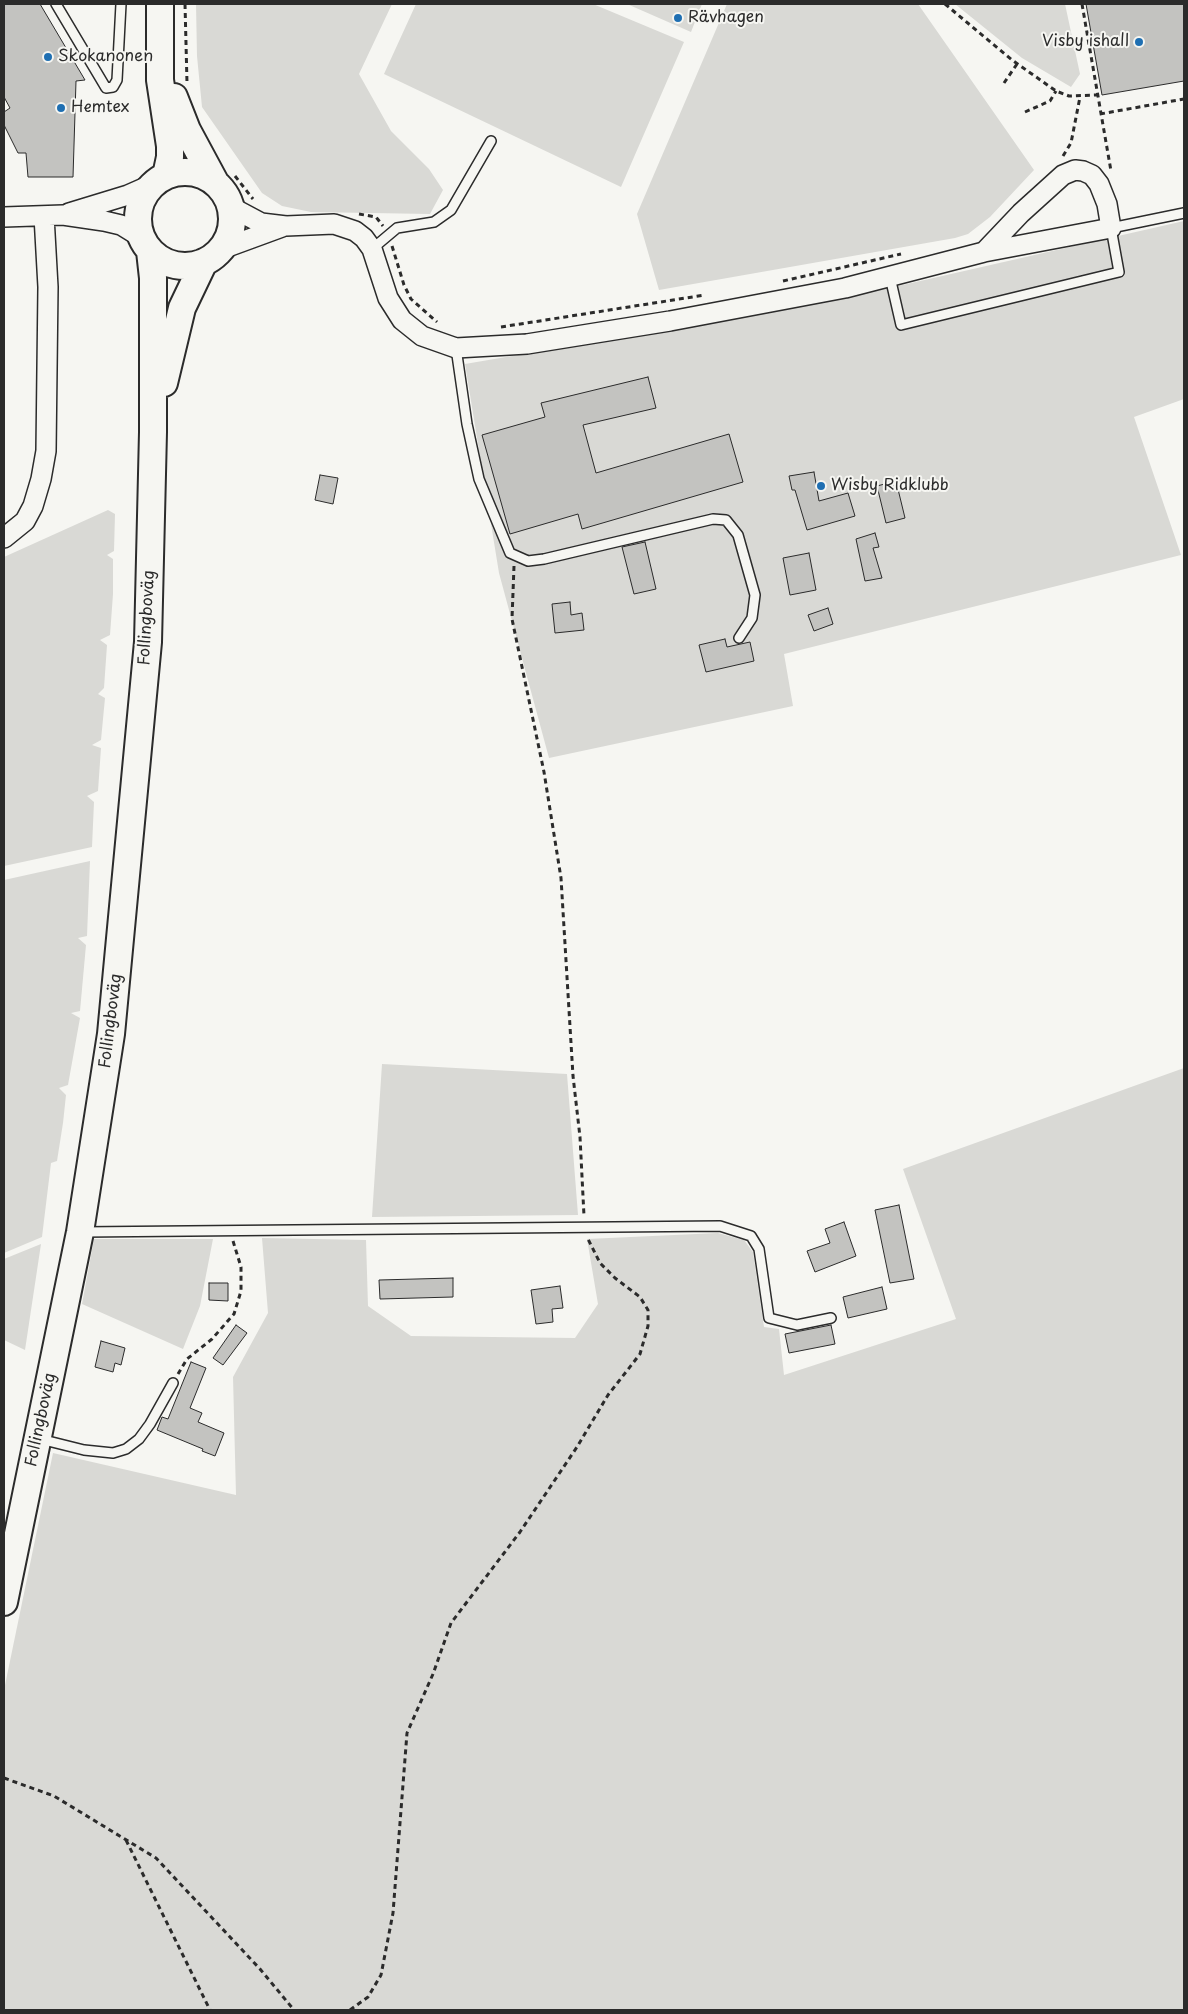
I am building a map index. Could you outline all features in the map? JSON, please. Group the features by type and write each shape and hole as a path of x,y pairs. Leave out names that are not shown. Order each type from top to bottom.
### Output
{"main road":[{"path":"159,43 176,107 225,178 225,193 243,204 231,232 213,256 185,266 172,264 146,244 138,225 140,206 160,180 170,157 170,146 160,87 159,43 160,4"},
{"path":"160,180 188,172 225,178"},
{"name":"Follingboväg","path":"4,1602 80,1232 111,1034 146,662 153,432 153,278 146,244"},
{"name":"Follingboväg","path":"153,432 182,308 213,256"}],"street":[{"path":"243,204 261,223 286,226 334,224 355,230 372,249 385,293 402,320 422,336 456,348 527,344 670,321 845,288 984,252 1111,228 1107,204 1099,184 1092,175 1075,170 1063,175 984,252"},
{"path":"54,216 128,195 160,180"},
{"path":"4,538 25,521 34,506 46,451 48,287 54,216"},
{"path":"4,217 54,216 121,226 146,244"},
{"path":"213,256 286,226"}],"lane":[{"path":"56,4 106,88 113,87 117,80 121,4"},
{"path":"372,249 397,228 434,222 451,210 491,141"},
{"path":"890,277 901,326 1120,272 1111,228 1184,213"},
{"path":"456,348 467,424 479,479 506,548 515,556 528,561 544,560 714,519 726,520 733,526 738,535 755,595 752,618 738,638"},
{"path":"80,1232 585,1229 720,1226 751,1236 759,1249 769,1318 797,1325 831,1318"},
{"path":"37,1439 84,1450 113,1453 126,1449 139,1439 150,1424 172,1383"}],"path":[{"path":"185,4 188,91"},
{"path":"946,4 1018,64 1056,91 1080,97 1096,96"},
{"path":"1082,4 1096,96 1111,173"},
{"path":"1004,83 1018,64"},
{"path":"1025,112 1050,102 1056,91"},
{"path":"1061,159 1071,143 1080,97"},
{"path":"1100,114 1184,99"},
{"path":"225,178 243,204"},
{"path":"352,213 376,217 387,235 404,285 411,299 436,322 443,324"},
{"path":"774,283 903,254"},
{"path":"493,328 706,295"},
{"path":"350,2010 368,1997 383,1968 393,1913 407,1733 433,1674 451,1623 520,1532 577,1447 608,1395 640,1354 648,1326 648,1310 640,1296 615,1278 600,1263 587,1239 585,1229 581,1195 580,1137 573,1076 561,878 544,772 512,620 515,556"},
{"path":"172,1383 187,1359 212,1339 234,1314 241,1291 240,1267 230,1230"},
{"path":"4,1778 54,1796 156,1858 260,1969 294,2010"},
{"path":"126,1840 210,2010"}],"shaded area":[{"path":"196,4 392,4 359,74 391,131 429,169 443,190 430,214 311,212 282,206 262,193 202,107 197,56"},
{"path":"416,4 593,4 684,42 621,187 384,74"},
{"name":"Rävhagen","path":"627,4 702,4 691,32"},
{"path":"727,4 918,4 1034,170 990,217 968,234 955,238 659,290 637,214"},
{"path":"955,4 1065,4 1080,74 1071,87 1022,58"},
{"name":"Wisby Ridklubb","path":"1184,221 1184,399 1134,417 1181,555 784,654 793,706 549,758 499,573 465,364 746,316 907,284"},
{"path":"108,510 115,514 114,551 107,555 113,559 113,594 110,635 100,640 107,645 104,688 98,694 105,698 101,740 92,745 101,748 98,791 87,796 94,802 92,847 4,866 4,557"},
{"path":"90,861 87,936 78,938 86,945 80,1011 71,1013 80,1018 68,1085 59,1088 66,1095 63,1123 57,1161 51,1163 42,1237 4,1253 4,880"},
{"path":"382,1064 567,1074 578,1215 372,1217"},
{"path":"1184,1068 1184,2010 4,2010 4,1690 53,1453 236,1495 233,1377 268,1313 262,1238 366,1240 368,1306 411,1336 575,1338 598,1304 587,1239 718,1233 744,1240 753,1252 764,1327 779,1329 784,1375 956,1319 903,1169"},
{"path":"94,1239 213,1239 200,1306 183,1349 82,1304"},
{"path":"41,1244 25,1350 4,1340 4,1259"}],"building":[{"path":"4,4 40,4 85,80 76,81 73,177 28,177 26,153 18,153 4,125 4,112 10,108 4,97"},
{"name":"Visby ishall","path":"1086,4 1184,4 1184,81 1102,95"},
{"path":"648,377 656,408 583,425 596,473 729,434 743,482 582,529 578,514 510,534 482,435 545,417 541,403"},
{"path":"814,472 819,501 848,493 855,516 807,530 795,490 792,490 789,476"},
{"path":"320,475 338,478 333,504 315,500"},
{"path":"896,481 905,518 886,523 877,486"},
{"path":"875,533 879,547 873,548 882,578 865,581 856,539"},
{"path":"645,542 656,589 634,594 622,547"},
{"path":"809,553 816,590 790,595 783,558"},
{"path":"570,602 571,615 582,613 584,630 555,633 552,604"},
{"path":"828,608 833,624 814,631 808,615"},
{"path":"725,639 727,647 750,642 754,661 706,672 699,645"},
{"path":"899,1205 914,1279 890,1283 875,1210"},
{"path":"844,1222 856,1256 815,1272 807,1251 830,1243 825,1229"},
{"path":"453,1278 453,1297 380,1299 379,1280"},
{"path":"209,1283 228,1283 228,1301 209,1300"},
{"path":"560,1286 563,1308 552,1309 553,1322 536,1324 531,1290"},
{"path":"882,1287 887,1309 848,1318 843,1297"},
{"path":"236,1325 247,1333 223,1365 213,1358"},
{"path":"831,1325 835,1344 789,1353 785,1334"},
{"path":"101,1341 125,1348 121,1365 115,1363 113,1372 95,1367"},
{"path":"191,1362 206,1368 190,1408 202,1413 198,1422 224,1433 215,1456 157,1430 162,1417 168,1419"}],"place":[{"name":"Rävhagen","path":"678,18"},
{"name":"Visby ishall","path":"1139,42"},
{"name":"Skokanonen","path":"48,57"},
{"name":"Hemtex","path":"61,108"},
{"name":"Wisby Ridklubb","path":"821,486"}]}
